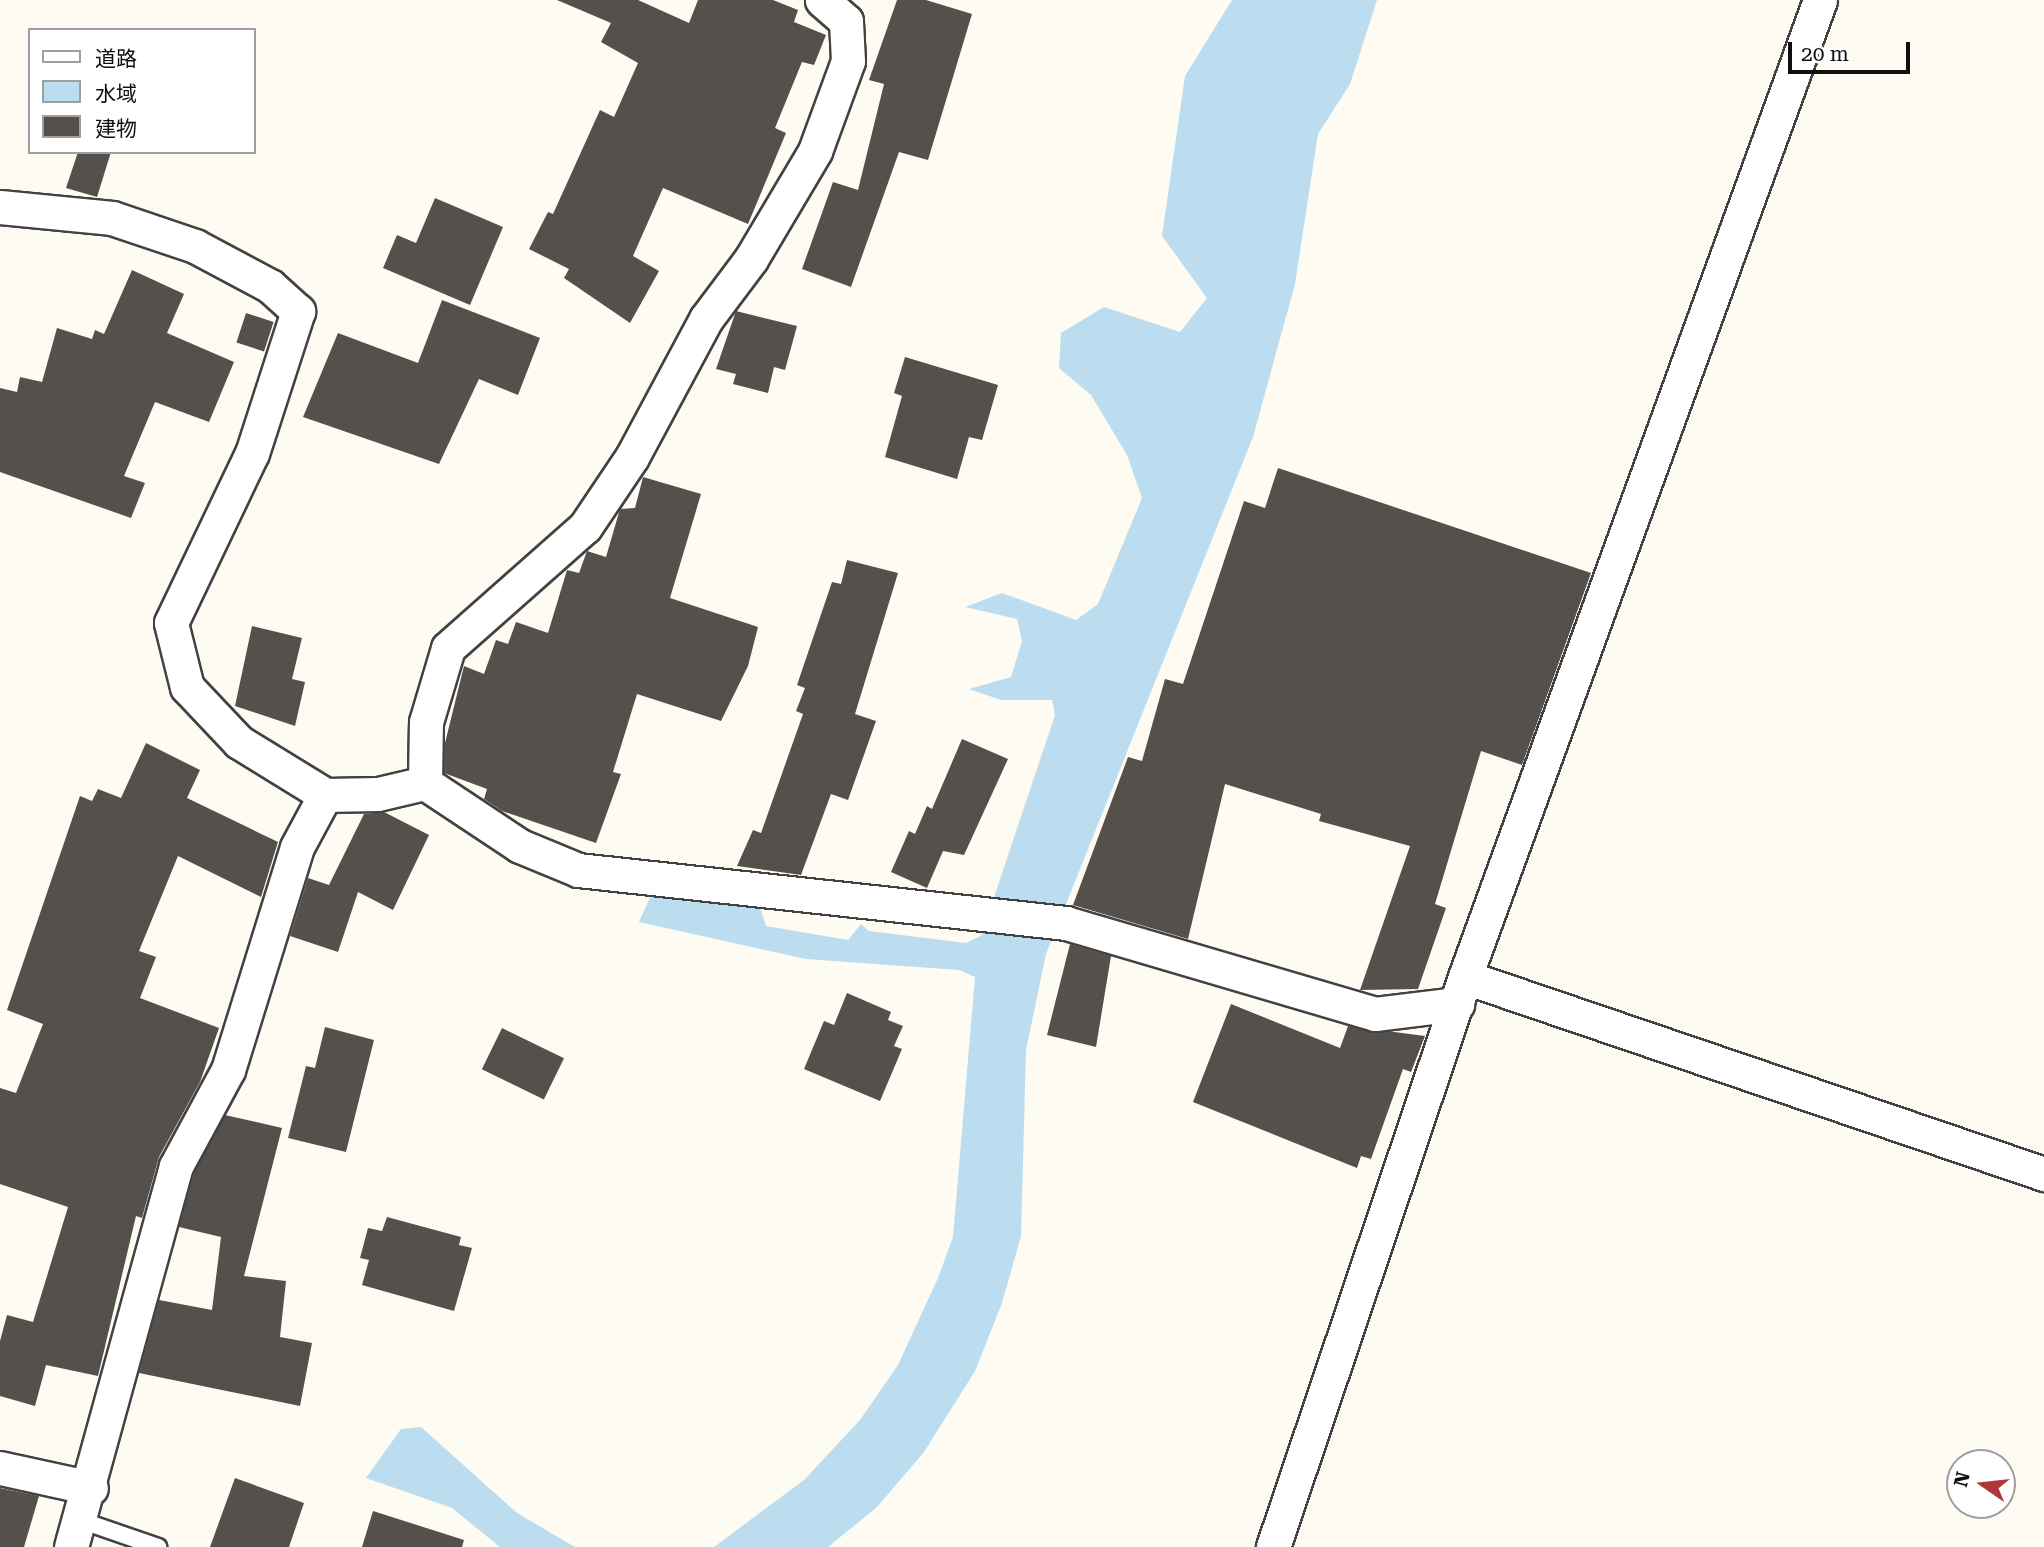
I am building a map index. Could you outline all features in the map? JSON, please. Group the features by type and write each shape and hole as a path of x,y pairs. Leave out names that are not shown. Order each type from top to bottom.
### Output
{"street":[{"path":"425,783 426,722 448,648 584,527 632,457 706,319 751,258 815,151 848,61 846,21 822,0"},
{"path":"1273,1547 1461,991 1820,0"},
{"path":"0,207 112,218 195,246 270,286 298,312 253,453 171,623 187,687 239,742 325,795 378,794 425,783 520,846 578,870 978,916 1066,923 1375,1014 1461,991 2044,1174"},
{"path":"75,1534 91,1488 176,1166 228,1070 297,847 325,795"},
{"path":"0,1468 91,1488"}],"lane":[{"path":"75,1534 158,1547"}],"water":[{"path":"1232,0 1377,0 1350,84 1318,134 1295,284 1253,437 1046,954 1026,1050 1021,1236 1002,1303 975,1371 924,1452 877,1507 828,1547 714,1547 804,1480 860,1420 898,1365 938,1278 953,1237 975,977 959,970 806,959 639,922 651,895 760,907 766,926 848,940 861,924 869,931 966,943 981,936 1055,715 1052,700 1001,700 969,689 1011,677 1022,641 1017,619 965,607 1002,593 1076,620 1098,604 1142,498 1127,455 1091,395 1059,368 1061,333 1104,307 1180,332 1207,298 1162,236 1185,76"},
{"path":"421,1427 517,1513 575,1547 500,1547 452,1508 366,1478 401,1429"}],"building":[{"path":"557,0 638,0 689,23 698,0 773,0 798,10 794,22 826,35 814,65 802,62 775,128 786,133 748,224 663,188 633,256 659,271 630,323 564,278 569,269 529,249 548,212 553,214 600,110 614,117 638,63 601,42 611,23"},
{"path":"897,0 926,0 972,14 928,160 899,152 851,287 802,269 833,182 858,190 884,84 869,80"},
{"path":"77,154 110,154 97,197 66,188"},
{"path":"435,198 503,227 470,305 383,268 397,235 416,243"},
{"path":"132,270 184,294 167,333 234,362 209,422 155,402 124,476 145,483 131,518 0,472 0,388 17,392 20,377 42,382 57,328 92,339 95,330 104,334"},
{"path":"442,300 540,338 518,395 479,379 439,464 303,417 338,333 418,363"},
{"path":"736,311 797,326 785,370 774,367 768,393 733,384 736,374 716,369"},
{"path":"246,313 274,322 264,351 236,342"},
{"path":"905,357 998,385 982,440 969,437 957,479 885,457 902,396 894,393"},
{"path":"1278,468 1591,573 1522,765 1481,751 1435,904 1446,908 1418,989 1360,990 1410,846 1319,821 1321,814 1225,784 1188,939 1073,905 1128,757 1142,761 1165,679 1183,684 1244,501 1265,508"},
{"path":"643,477 701,494 670,598 758,627 748,666 721,721 637,694 613,772 621,774 596,843 502,811 484,799 487,789 444,773 445,743 464,666 484,674 496,640 508,644 516,622 548,633 567,570 579,573 587,551 606,557 620,509 635,508"},
{"path":"847,560 898,573 855,714 876,721 848,800 831,794 801,875 737,866 753,830 761,833 803,714 796,711 805,688 797,685 832,582 841,584"},
{"path":"252,626 302,638 292,679 305,682 295,726 235,706"},
{"path":"962,739 1008,759 964,855 943,851 927,888 891,872 909,831 915,834 927,806 932,809"},
{"path":"146,743 200,770 187,798 278,842 261,897 178,856 139,951 156,957 140,998 219,1028 200,1082 159,1157 142,1218 136,1216 98,1376 46,1365 35,1406 0,1396 0,1341 7,1315 33,1322 68,1207 0,1184 0,1088 16,1093 43,1024 7,1010 80,796 92,801 98,789 121,798"},
{"path":"384,812 429,835 393,910 358,892 338,952 290,936 308,878 329,885 364,814"},
{"path":"1070,944 1111,956 1096,1047 1047,1035"},
{"path":"847,993 891,1012 888,1020 903,1026 894,1046 902,1049 880,1101 804,1069 824,1021 834,1025"},
{"path":"1231,1004 1340,1048 1348,1026 1425,1036 1411,1072 1403,1069 1371,1159 1361,1156 1357,1168 1193,1102"},
{"path":"325,1027 374,1040 346,1152 288,1138 306,1066 315,1068"},
{"path":"502,1028 564,1058 544,1100 482,1069"},
{"path":"225,1115 282,1128 244,1276 286,1281 280,1337 312,1343 300,1406 139,1373 159,1300 212,1310 221,1237 179,1227 194,1173"},
{"path":"387,1217 461,1237 459,1245 472,1248 454,1311 362,1285 369,1260 360,1258 368,1228 382,1231"},
{"path":"235,1478 304,1503 289,1547 210,1547"},
{"path":"0,1488 39,1496 24,1547 0,1547"},
{"path":"373,1511 464,1540 462,1547 362,1547"}]}
